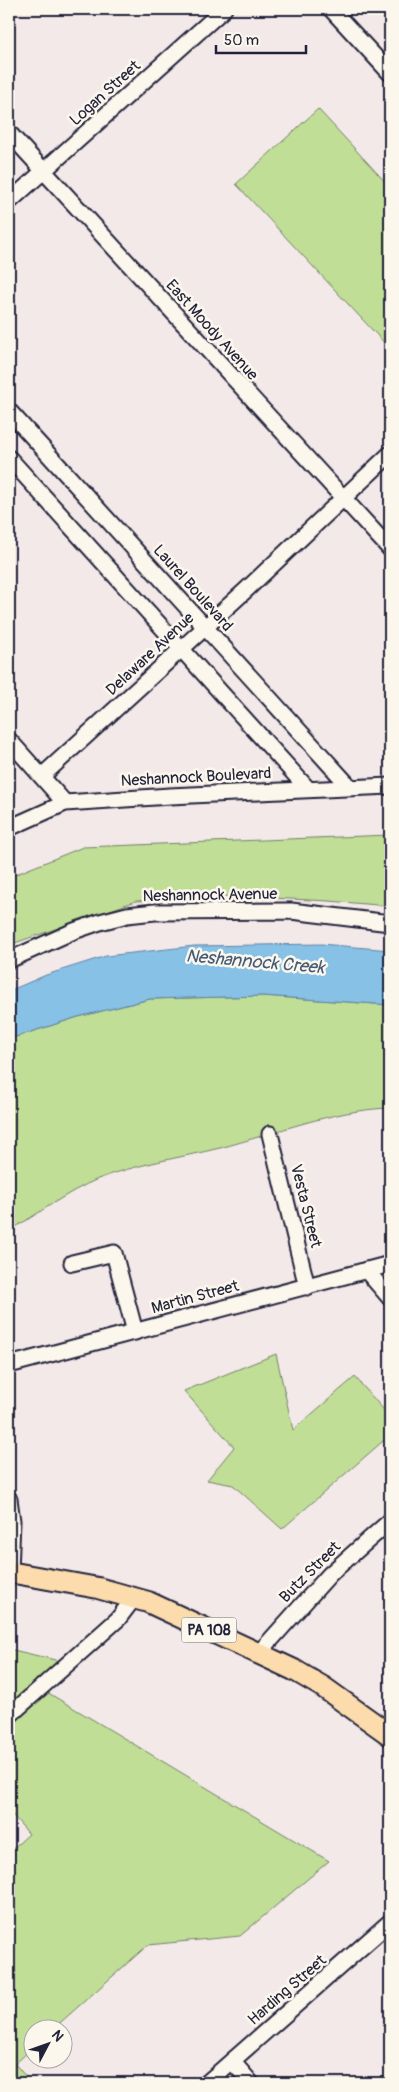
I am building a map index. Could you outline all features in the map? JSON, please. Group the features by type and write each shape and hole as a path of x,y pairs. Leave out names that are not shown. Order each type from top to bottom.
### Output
{"main road":[{"name":"PA 108","path":"9,1572 62,1580 134,1598 156,1606 259,1653 324,1687 390,1735"}],"street":[{"name":"Logan Street","path":"9,202 224,9"},
{"path":"331,9 390,73"},
{"name":"East Moody Avenue","path":"9,133 390,549"},
{"name":"Laurel Boulevard","path":"9,412 350,787"},
{"name":"Delaware Avenue","path":"42,776 390,454"},
{"path":"9,458 308,789"},
{"path":"9,740 65,803"},
{"name":"Neshannock Boulevard","path":"9,828 65,803 390,786"},
{"name":"Neshannock Avenue","path":"9,960 74,931 100,922 154,912 291,910 390,923"},
{"name":"Vesta Street","path":"270,1134 307,1286"},
{"path":"72,1263 114,1253 135,1332"},
{"name":"Martin Street","path":"9,1365 390,1264"},
{"path":"366,1270 390,1298"},
{"path":"9,1499 12,1521 9,1572"},
{"name":"Butz Street","path":"259,1653 330,1574 390,1521"},
{"path":"9,1716 118,1619 134,1598"},
{"name":"Harding Street","path":"206,2083 390,1922"},
{"path":"232,2061 252,2083"}],"green space":[{"path":"318,109 390,187 390,349 236,184"},
{"path":"390,835 390,906 232,896 136,901 9,945 9,877 83,847"},
{"path":"263,996 390,1005 390,1108 347,1113 304,1123 220,1148 143,1165 113,1174 75,1190 9,1231 9,1039 78,1017 150,999"},
{"path":"276,1354 293,1430 355,1377 390,1417 390,1435 282,1529 233,1485 207,1480 234,1447 184,1391"},
{"path":"9,1649 68,1663 40,1688 329,1861 240,1936 148,1945 63,2020 22,2020 22,2057 15,2064 31,2083 9,2083 9,1852 29,1834 9,1811"}],"water":[{"name":"Neshannock Creek","path":"321,944 390,950 390,1005 263,996 150,999 78,1017 9,1039 9,991 46,975 106,956 194,946"}]}
